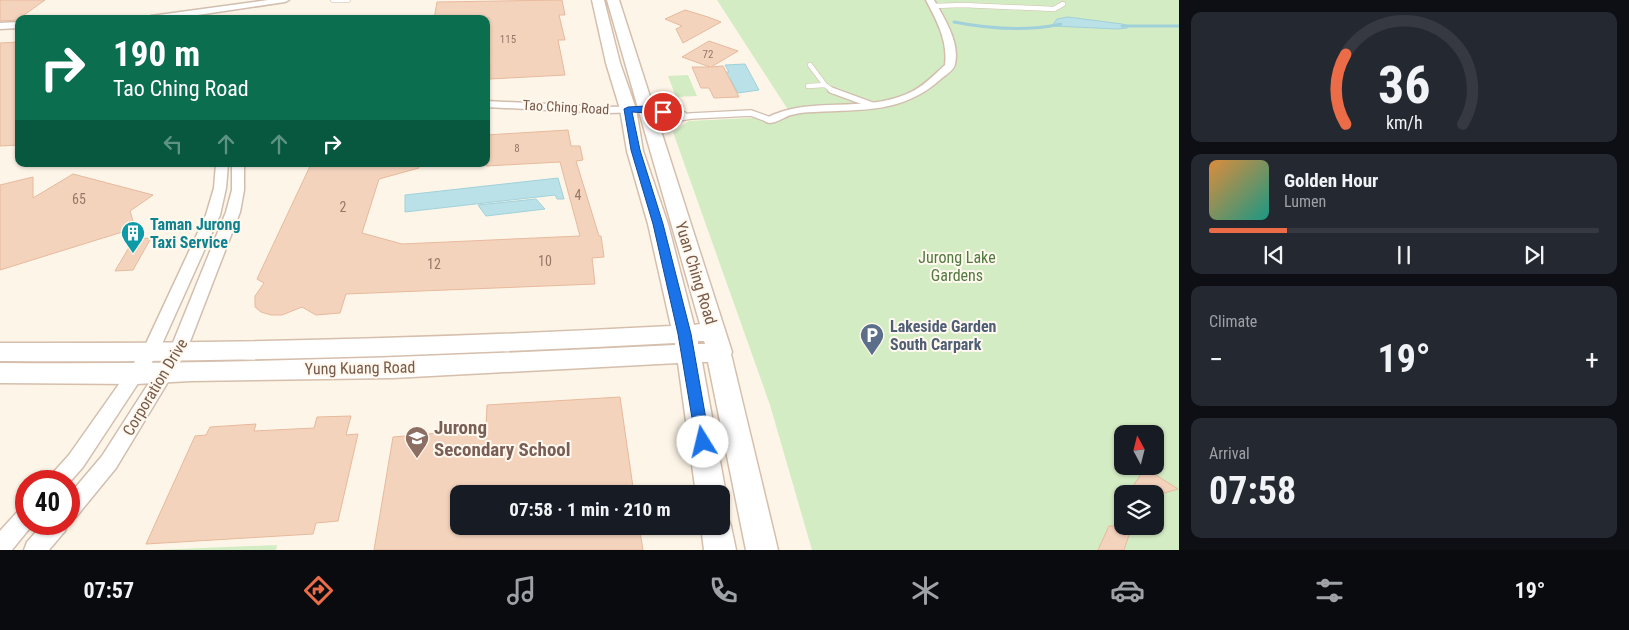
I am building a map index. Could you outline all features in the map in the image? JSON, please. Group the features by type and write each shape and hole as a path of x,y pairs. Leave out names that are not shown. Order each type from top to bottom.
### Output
{"street":[{"path":"197,0 203,15 215,10 285,0"},
{"path":"210,0 217,15"},
{"name":"Yuan Ching Road","path":"598,0 613,63 653,135 717,342 762,550"},
{"name":"Yuan Ching Road","path":"613,0 637,109 635,150 658,224 687,344 710,485"},
{"path":"770,120 782,112 801,109 852,108 888,103 915,94 950,66 952,53 950,45 932,3"},
{"path":"0,26 15,25"},
{"name":"Tao Ching Road","path":"490,104 637,109"},
{"name":"Corporation Drive","path":"68,470 150,354 214,215 219,194 222,167"},
{"name":"Corporation Drive","path":"80,497 109,462 172,363 233,212 238,190 238,167"},
{"name":"Yung Kuang Road","path":"0,373 136,374 172,363 393,368 717,342"},
{"name":"Yung Kuang Road","path":"0,352 150,354 172,363"},
{"path":"0,547 15,530"},
{"path":"35,550 48,535"},
{"path":"718,535 720,550"}],"lane":[{"path":"333,0 348,0"},
{"path":"959,0 963,5"},
{"path":"981,0 988,6"},
{"path":"932,3 1054,9 1063,4"},
{"path":"810,65 832,91 872,105"},
{"path":"808,86 825,85"},
{"path":"637,109 691,116"},
{"path":"653,135 666,120 691,116 751,114 770,120"}],"green space":[{"name":"Jurong Lake Gardens","path":"717,0 1179,0 1179,550 812,550 770,405 673,132 689,121 792,116"},
{"path":"688,75 697,96 676,97 668,76"},
{"path":"277,545 276,550 154,550"}],"water":[{"path":"1068,17 1130,26 1118,29 1052,26 1057,19"},
{"path":"745,64 759,90 738,93 730,78 718,78 715,72 729,72 725,65"},
{"path":"558,178 564,199 557,199 555,195 405,212 405,195"},
{"path":"536,199 545,209 486,216 478,205"}],"building":[{"path":"0,0 45,0 24,15 15,15 15,20 0,21"},
{"path":"562,0 565,15 559,15 565,40 558,40 565,75 490,79 490,15 435,15 437,2"},
{"path":"685,10 721,22 683,43 676,29 682,26 665,19"},
{"path":"709,41 738,51 711,67 723,66 739,97 714,98 709,88 701,88 692,67 710,67 682,57"},
{"path":"15,42 15,145 0,146 0,43"},
{"path":"568,130 571,146 580,146 583,160 576,161 599,236 601,236 604,257 592,258 595,284 346,294 340,313 316,315 302,307 282,315 271,315 261,312 255,307 255,296 264,283 257,279 310,167 419,167 379,179 362,233 402,244 580,236 560,162 490,166 490,135"},
{"path":"73,174 153,195 130,211 135,228 0,270 0,185 33,177 33,198"},
{"name":"Taman Jurong Taxi Service","path":"151,238 133,270 115,271 134,239"},
{"path":"620,397 633,485 450,485 450,535 640,535 643,550 374,550 393,437 486,429 487,405"},
{"path":"351,416 346,435 358,434 338,521 316,523 313,534 146,544 195,436 206,435 210,427 256,424 254,431 314,428 317,417"},
{"path":"1140,475 1156,475 1178,489 1164,493 1164,485 1134,485"},
{"path":"1109,526 1114,526 1114,535 1129,535 1124,550 1098,550"}],"waterway":[{"path":"954,22 1008,29 1061,24"},
{"path":"1122,26 1179,26"}],"place":[{"name":"Taman Jurong Taxi Service","path":"133,254"},
{"name":"Lakeside Garden South Carpark","path":"872,356"},
{"name":"Jurong Secondary School","path":"417,459"}],"route":[{"path":"663,112 646,109 628,109 635,150 658,224 685,334 703,442"}]}
